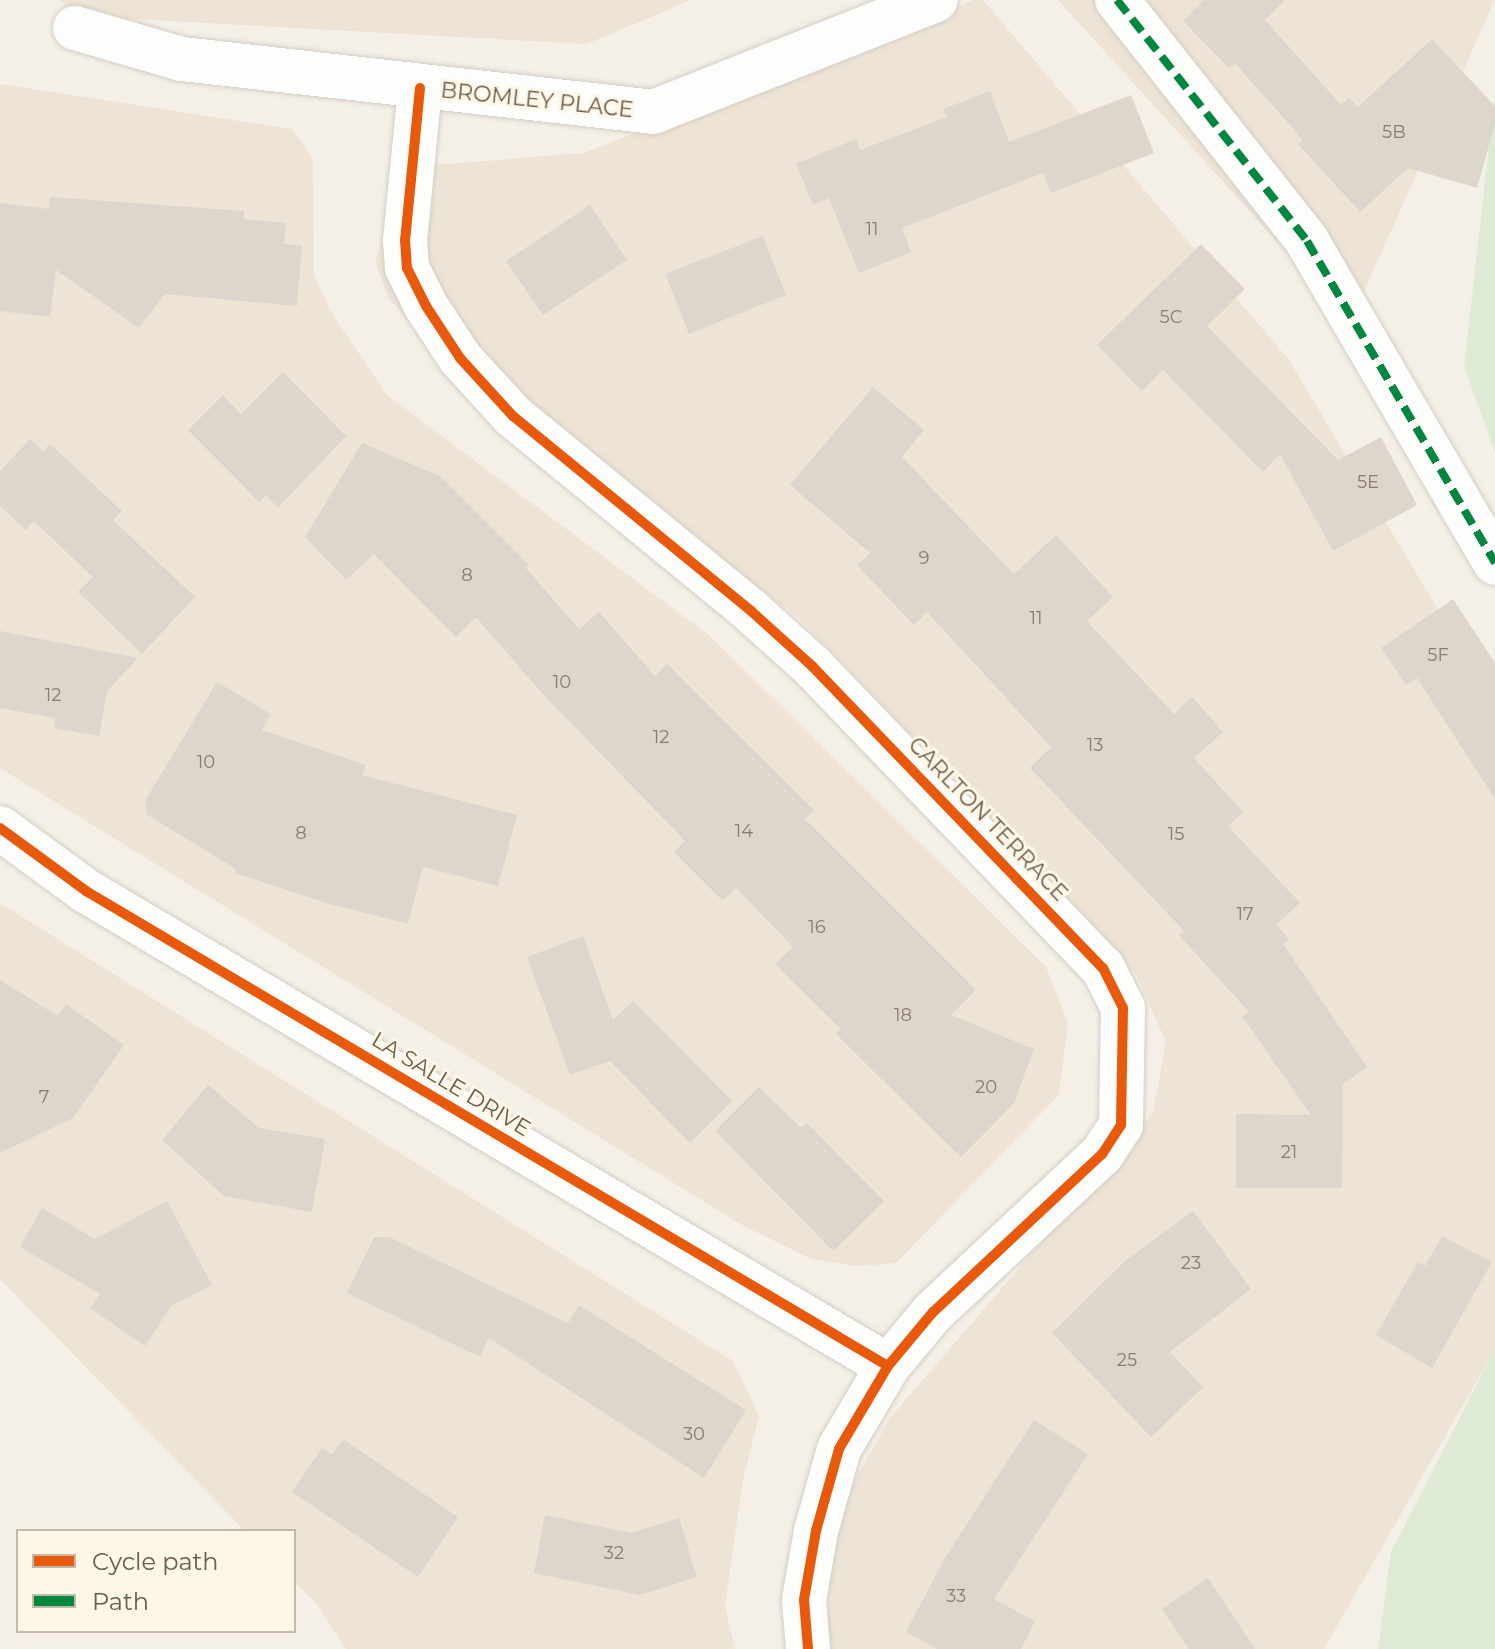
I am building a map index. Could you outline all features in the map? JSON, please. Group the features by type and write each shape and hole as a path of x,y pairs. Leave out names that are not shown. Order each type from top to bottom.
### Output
{"street":[{"name":"BROMLEY PLACE","path":"75,28 182,59 653,112 936,0"},
{"path":"1117,0 1307,241 1495,563"},
{"name":"CARLTON TERRACE","path":"420,88 405,240 407,268 426,306 460,358 513,416 751,611 812,666 1103,968 1123,1008 1121,1125 1102,1154 933,1312 888,1366 839,1449 819,1517 804,1600 808,1649"},
{"name":"LA SALLE DRIVE","path":"0,828 86,891 888,1366"}],"shaded area":[{"path":"59,0 691,0 587,44 77,16"},
{"path":"974,0 983,0 1289,360 1495,705 1495,1349 1324,1649 825,1649 834,1518 890,1418 1153,1113 1166,1042 1137,976 1085,916 800,619 420,333 389,299 375,262 399,189 434,165 584,153"},
{"path":"1058,0 1495,0 1350,322"},
{"path":"0,84 292,129 313,158 314,275 332,314 388,396 710,636 1046,967 1068,1023 1059,1095 896,1263 857,1266 811,1259 742,1225 0,768"},
{"path":"0,903 733,1361 759,1416 743,1479 725,1606 735,1649 346,1649 315,1602 296,1583 296,1529 243,1529 0,1279"}],"green space":[{"path":"1495,94 1495,452 1464,367"},
{"path":"1495,1349 1495,1649 1378,1649 1391,1552"}],"building":[{"path":"1204,0 1285,0 1265,20 1341,105 1349,98 1358,107 1432,39 1495,106 1495,124 1477,188 1408,168 1360,212 1298,144 1303,140 1235,63 1229,68 1183,21"},
{"path":"990,91 1009,142 1131,95 1154,153 1051,193 1043,173 902,228 911,252 859,273 829,198 813,205 796,164 856,139 860,150 947,117 943,109"},
{"path":"50,197 244,211 243,219 286,223 284,244 302,246 297,306 165,294 139,328 56,270 50,317 0,311 0,203 49,209"},
{"path":"590,205 627,260 543,315 506,261"},
{"path":"763,236 786,295 689,334 665,274"},
{"path":"1201,244 1245,289 1207,326 1338,460 1381,437 1417,505 1333,551 1280,454 1263,472 1163,370 1142,391 1097,345"},
{"path":"283,372 346,436 278,508 266,495 259,502 188,430 223,395 241,414"},
{"path":"873,387 924,430 902,457 1014,574 1056,535 1113,597 1087,621 1174,714 1192,697 1223,732 1194,758 1243,812 1228,826 1300,903 1276,925 1289,939 1283,944 1367,1067 1343,1084 1342,1188 1236,1188 1236,1114 1311,1115 1242,1016 1249,1012 1179,935 1184,931 1030,768 1051,747 927,612 914,625 857,565 870,553 790,485"},
{"path":"30,439 43,451 50,444 122,511 113,520 195,597 142,654 78,592 93,577 34,521 26,530 0,506 0,471"},
{"path":"362,443 440,476 529,565 526,568 579,629 599,612 655,676 667,664 814,810 805,819 976,990 951,1015 1034,1049 1014,1103 961,1157 836,1034 841,1029 775,964 793,947 736,888 723,901 674,852 685,841 540,691 476,617 456,637 374,554 346,580 305,537"},
{"path":"1453,599 1495,663 1495,799 1417,678 1406,685 1381,648"},
{"path":"0,631 138,658 107,691 99,736 54,728 55,718 0,708"},
{"path":"217,682 271,714 262,730 366,765 362,775 517,815 498,886 423,867 408,924 330,904 235,873 236,869 146,814 146,799"},
{"path":"583,936 613,1020 633,1001 732,1101 690,1143 610,1061 570,1075 527,957"},
{"path":"0,980 58,1016 66,1004 124,1045 73,1118 0,1153"},
{"path":"208,1085 259,1128 325,1139 312,1212 224,1196 162,1140"},
{"path":"759,1087 801,1128 807,1123 884,1201 833,1251 715,1131"},
{"path":"167,1201 212,1285 171,1306 145,1346 90,1308 100,1294 20,1247 42,1208 95,1239"},
{"path":"1193,1211 1251,1289 1170,1352 1203,1387 1151,1437 1052,1333 1125,1261"},
{"path":"1442,1236 1492,1262 1432,1368 1376,1335 1418,1262 1425,1266"},
{"path":"374,1237 389,1237 568,1323 579,1305 746,1410 704,1478 489,1338 480,1357 347,1293"},
{"path":"1034,1420 1088,1454 994,1599 1035,1621 1021,1649 937,1649 906,1632 945,1558"},
{"path":"343,1439 458,1517 418,1577 292,1492 322,1448 332,1455"},
{"path":"545,1515 631,1533 679,1518 697,1577 640,1595 534,1573"},
{"path":"1208,1578 1255,1649 1189,1649 1162,1609"}],"marked path":[{"path":"1117,0 1307,241 1495,563"}],"cycle path":[{"path":"420,88 405,240 407,268 426,306 460,358 513,416 751,611 812,666 1103,968 1123,1008 1121,1125 1102,1154 933,1312 888,1366 839,1449 816,1531 804,1600 808,1649"},
{"path":"0,828 86,891 888,1366"}]}
